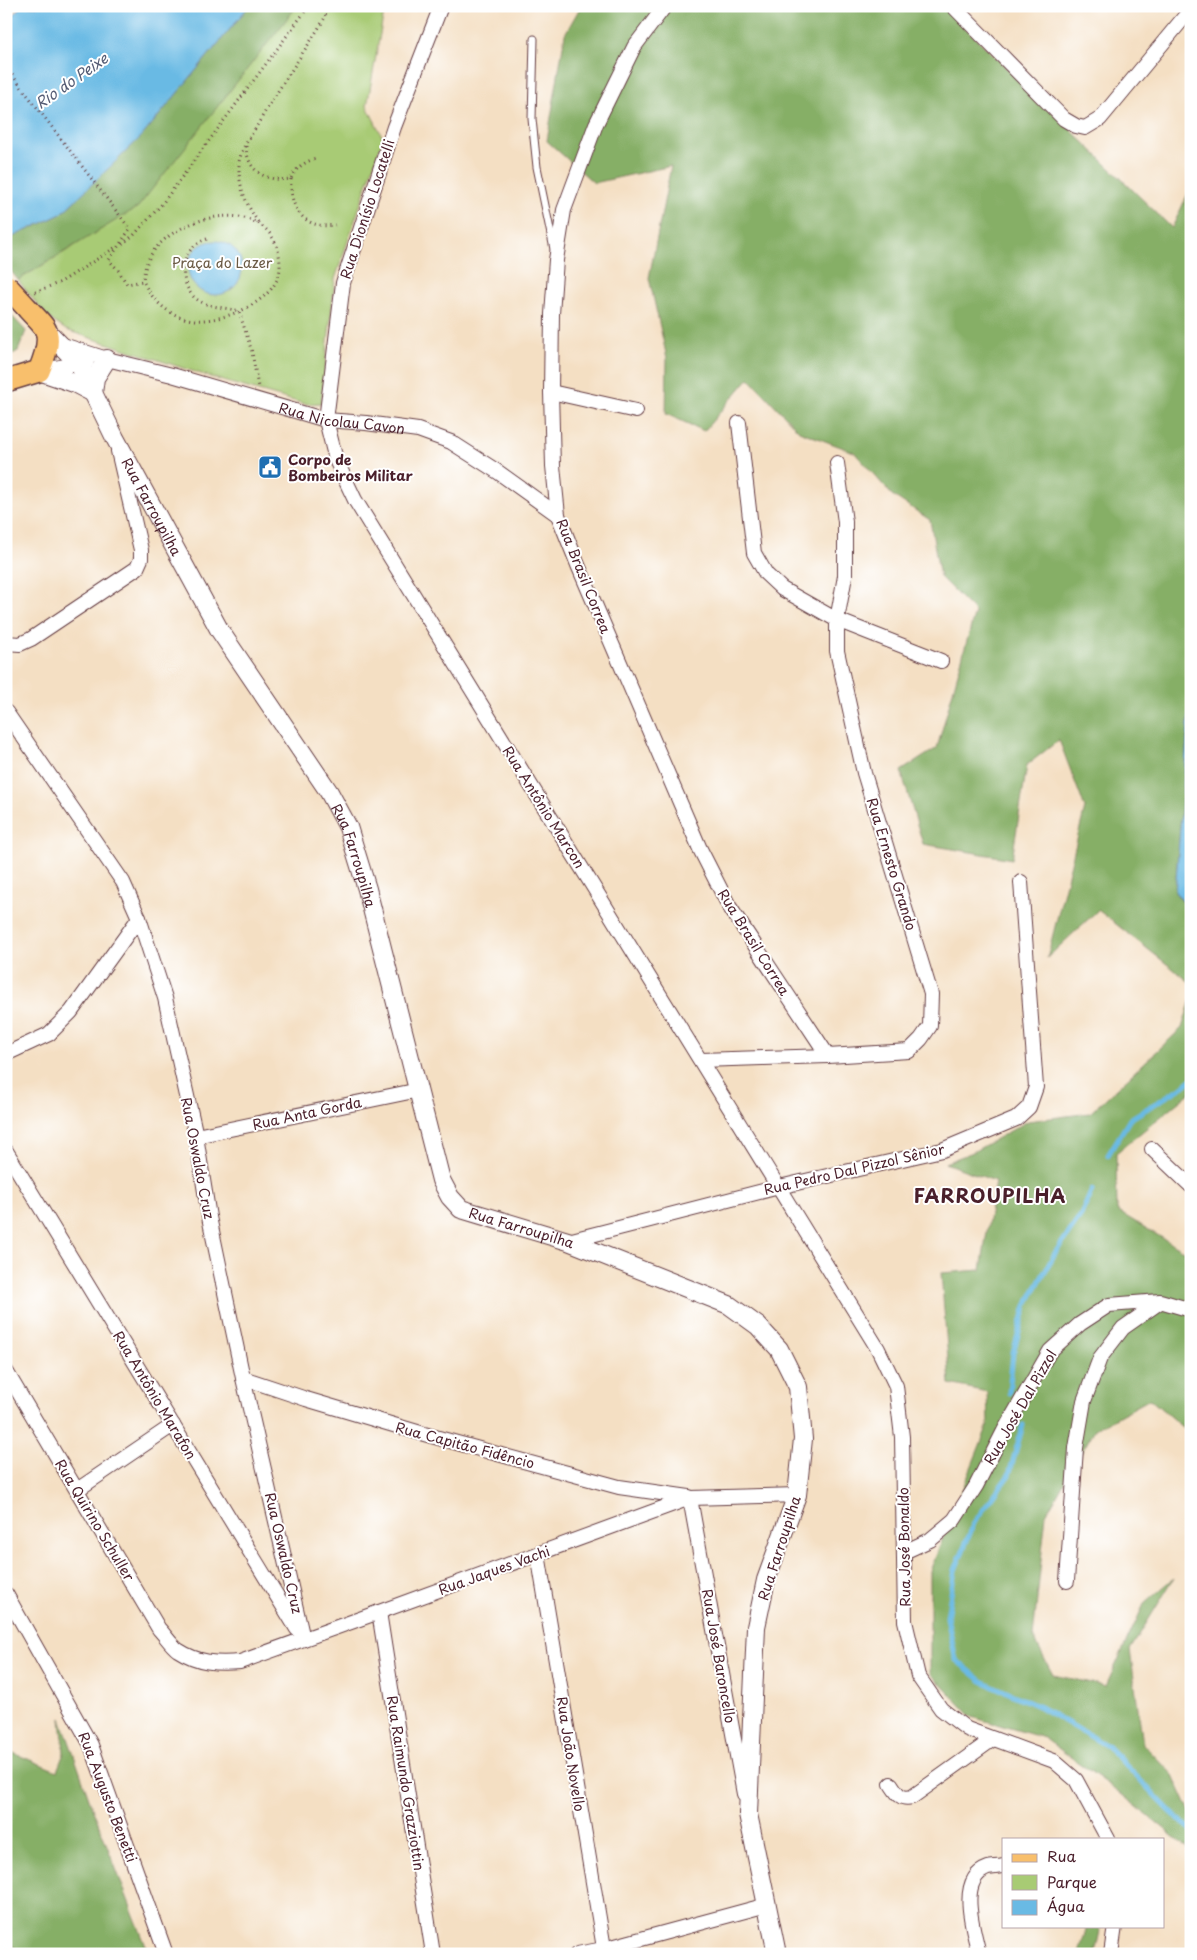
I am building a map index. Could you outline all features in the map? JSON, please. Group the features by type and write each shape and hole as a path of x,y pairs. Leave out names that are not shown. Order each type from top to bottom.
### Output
{"main road":[{"name":"Rua Farroupilha","path":"6,285 31,301 46,328"},
{"path":"39,371 46,347 46,328"},
{"name":"Rua Nicolau Cavon","path":"6,381 39,371"}],"street":[{"name":"Rua Dionísio Locatelli","path":"326,420 343,283 394,127 441,6"},
{"name":"Rua Brasil Correa","path":"665,6 634,48 596,124 564,210 556,260 552,314 551,392 553,466 558,515 708,865 729,906 828,1056"},
{"path":"954,6 964,12 1064,119 1076,126 1085,128 1100,119 1191,9"},
{"name":"Rua Farroupilha","path":"46,328 79,364 115,438 220,631 329,792 348,828 367,889 441,1180 450,1196 461,1209 568,1241 729,1306 758,1326 779,1349 798,1387 804,1439 797,1495 766,1580 756,1627 748,1814 777,1954"},
{"name":"Rua Nicolau Cavon","path":"63,346 172,375 326,420 418,430 451,442 498,472 558,515"},
{"name":"Rua Nicolau Cavon","path":"39,371 107,359"},
{"path":"39,371 74,383 94,393 95,378 107,359"},
{"path":"551,392 636,410"},
{"name":"Rua Antônio Marcon","path":"326,420 336,460 354,500 779,1187"},
{"path":"738,423 754,553 766,574 782,589 837,620 941,661"},
{"path":"6,643 20,644 31,639 137,568 141,559 140,550 115,438"},
{"name":"Rua Ernesto Grando","path":"700,1060 828,1056 909,1051 921,1040 930,1026 931,994 864,773 837,651 837,620 845,576 844,522 837,463"},
{"name":"Rua Oswaldo Cruz","path":"6,712 123,882 139,918 165,998 196,1136 209,1216 243,1378 303,1639"},
{"name":"Rua Pedro Dal Pizzol Sênior","path":"568,1241 779,1187 942,1150 1016,1119 1029,1107 1036,1087 1021,882"},
{"path":"6,1054 49,1034 71,1012 139,918"},
{"name":"Rua Anta Gorda","path":"196,1136 419,1090"},
{"path":"1152,1149 1191,1186"},
{"name":"Rua Antônio Marafon","path":"6,1151 303,1639"},
{"name":"Rua José Bonaldo","path":"779,1187 878,1349 896,1386 902,1437 905,1620 918,1676 941,1709 967,1729 1054,1761 1076,1780 1107,1838"},
{"path":"1067,1582 1076,1448 1084,1401 1100,1358 1123,1328 1160,1301"},
{"name":"Rua José Dal Pizzol","path":"904,1552 930,1540 954,1520 976,1486 1005,1429 1050,1351 1080,1324 1109,1305 1160,1301 1191,1310"},
{"name":"Rua Quirino Schuller","path":"6,1371 159,1629 176,1649 195,1658"},
{"name":"Rua Capitão Fidêncio","path":"243,1378 424,1434 610,1484 690,1498"},
{"path":"77,1490 173,1425"},
{"name":"Rua Jaques Vachi","path":"195,1658 216,1664 240,1662 690,1498 797,1495"},
{"name":"Rua José Baroncello","path":"690,1498 748,1814"},
{"name":"Rua João Novello","path":"538,1554 604,1952"},
{"name":"Rua Augusto Benetti","path":"6,1594 91,1746 166,1954"},
{"name":"Rua Raimundo Grazziottin","path":"380,1612 433,1954"},
{"path":"891,1784 899,1796 905,1798 912,1796 993,1739"},
{"path":"979,1954 970,1914 968,1890 976,1876 986,1869 1002,1866"},
{"path":"577,1954 604,1952 767,1905"},
{"path":"1111,1954 1115,1928"}],"lane":[{"path":"534,39 532,119 537,167 556,260"}],"path":[{"path":"31,301 134,235 162,204 309,6"},
{"path":"259,223 222,215 204,218 187,224 153,251 145,264 143,281 150,296 166,310 186,319 207,319 229,316 255,303 277,280 281,266 277,248 271,233 259,223 249,210 240,182 238,164 246,143 326,16 321,6"},
{"path":"6,67 130,229 109,260 127,284 143,281"},
{"path":"246,143 250,162 259,172 270,179 291,179"},
{"path":"316,158 300,166 293,173 290,188 293,204 309,223 323,227 335,225"},
{"path":"207,239 195,245 184,259 185,284 195,298 205,304 239,311"},
{"path":"239,311 252,352 256,381 262,402"}],"green space":[{"path":"249,6 297,6 138,207 18,280 6,265 6,240 61,214 142,136"},
{"name":"Praça do Lazer","path":"267,6 385,6 367,106 383,138 335,279 321,403 305,404 223,381 66,330 47,317 18,280 114,219"},
{"path":"581,6 943,6 1172,228 1191,187 1191,687 1175,892 1191,913 1191,983 1098,910 1047,958 1085,808 1059,740 1027,765 1012,859 923,844 901,771 937,748 975,612 940,577 930,520 892,495 854,452 799,431 749,378 704,431 666,414 667,358 649,278 671,166 594,183 547,141 565,34"},
{"path":"6,310 26,331 18,351 6,358"},
{"path":"1191,1000 1191,1092 1116,1153 1117,1211 1191,1255 1191,1435 1150,1399 1095,1429 1046,1514 1033,1637 1053,1675 1106,1686 1144,1604 1174,1578 1130,1650 1143,1744 1173,1775 1191,1815 1191,1851 1115,1789 1044,1738 972,1717 930,1673 930,1571 988,1425 987,1392 950,1384 941,1273 981,1270 995,1181 945,1163 973,1152 1028,1121 1090,1113 1182,1028"},
{"path":"61,1718 92,1807 149,1954 20,1954 6,1935 6,1750 57,1771 64,1753"},
{"path":"1086,1928 1101,1928 1095,1954 1079,1954"},
{"path":"6,1935 20,1953 20,1954 6,1954"}],"water":[{"name":"Rio do Peixe","path":"21,6 249,6 142,136 61,214 6,240 6,24"},
{"path":"210,241 220,241 234,249 240,258 242,268 240,278 234,287 220,295 210,295 200,290 193,283 188,273 188,263 193,253 200,246"},
{"path":"1191,687 1191,911 1175,892"}],"waterway":[{"path":"1108,1155 1130,1119 1191,1080"},
{"path":"1009,1393 1013,1353 1026,1306 1055,1253 1080,1217 1092,1190"},
{"path":"1023,1425 1009,1475 975,1521 955,1570 947,1617 956,1660 982,1681 1040,1707 1107,1746 1191,1830"}],"place":[{"name":"Corpo de Bombeiros Militar","path":"270,467"}],"district":[{"name":"FARROUPILHA","path":"990,1195"}]}
